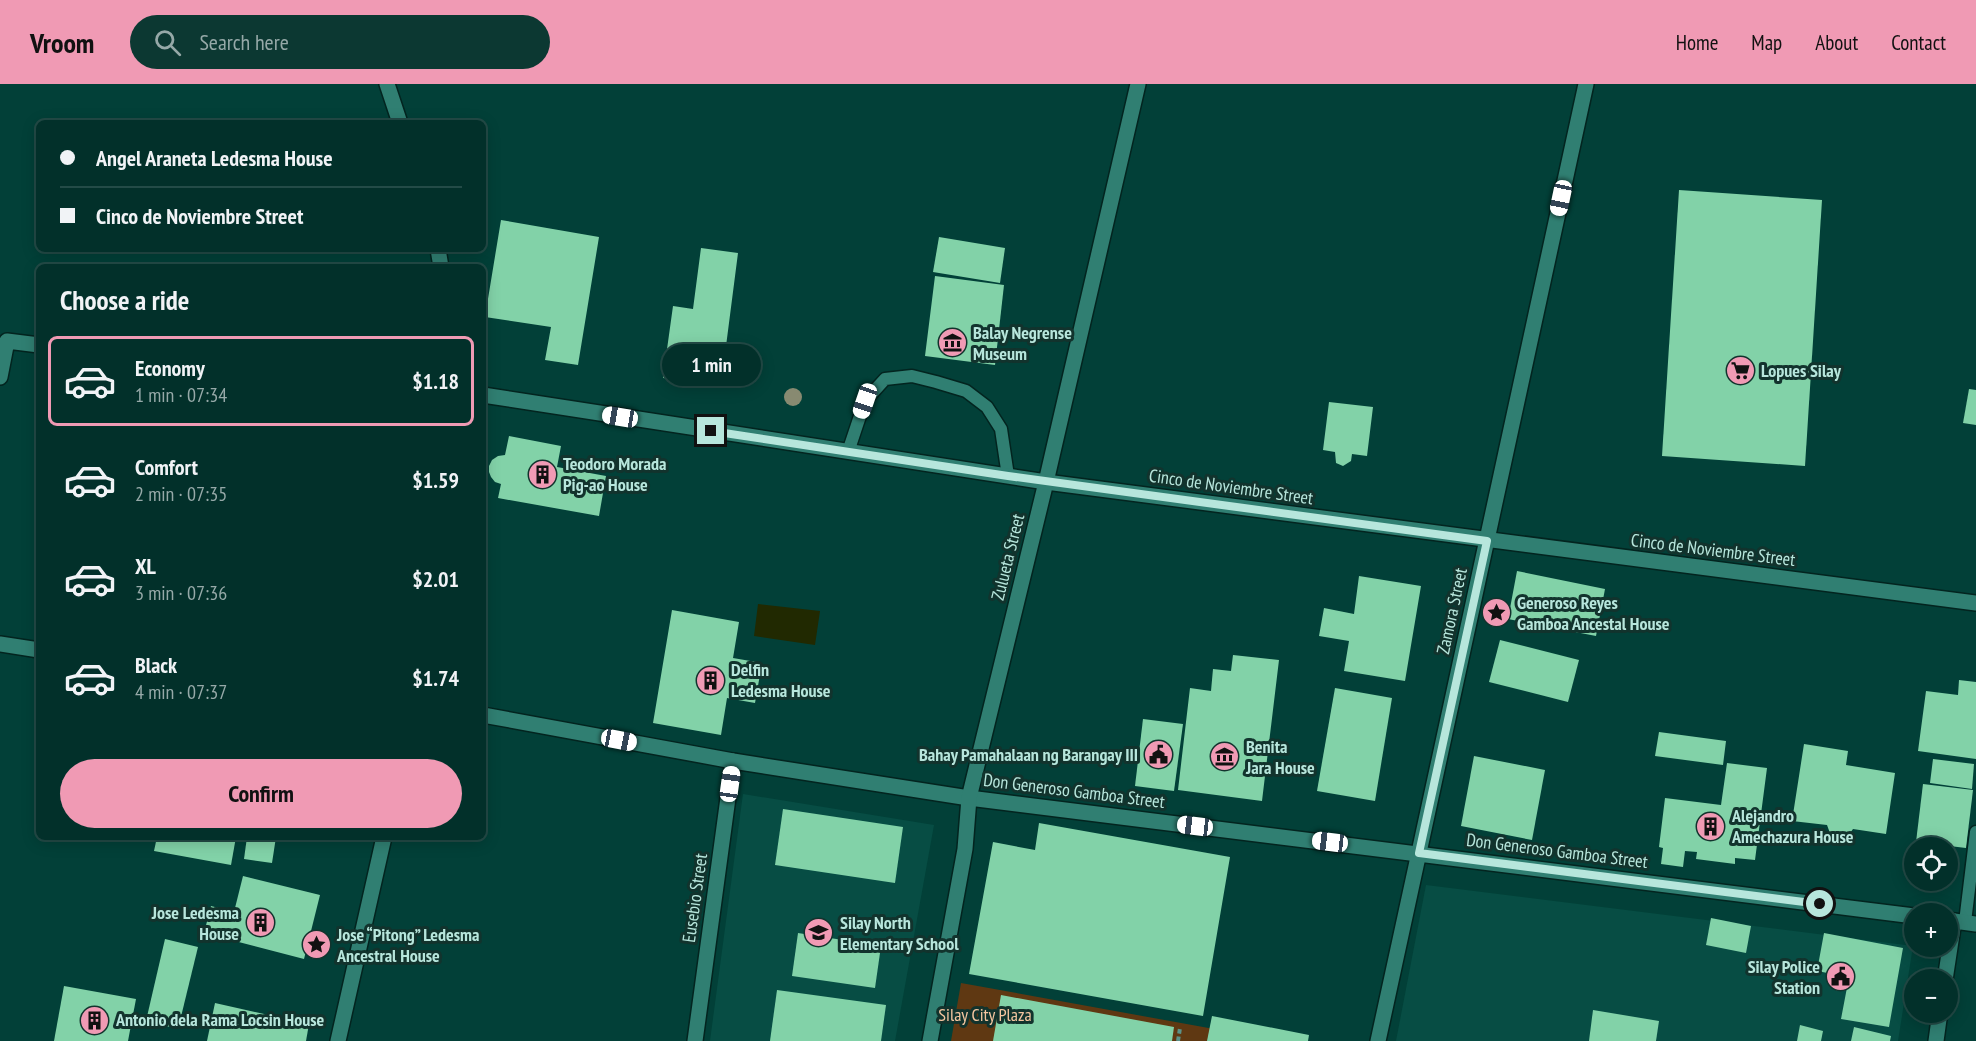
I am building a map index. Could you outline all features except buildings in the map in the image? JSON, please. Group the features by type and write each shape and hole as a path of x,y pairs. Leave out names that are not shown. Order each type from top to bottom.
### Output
{"street":[{"path":"387,84 399,120"},
{"name":"Zulueta Street","path":"930,1041 965,849 969,798 1046,482 1138,84"},
{"name":"Zamora Street","path":"1378,1041 1586,84"},
{"path":"0,377 4,340 36,345"},
{"name":"Cinco de Noviembre Street","path":"486,395 1046,482 1976,603"},
{"path":"0,645 36,650"},
{"name":"Don Generoso Gamboa Street","path":"486,717 733,761 969,798 1904,915"},
{"name":"Eusebio Street","path":"695,1041 733,761"},
{"path":"338,1041 383,840"},
{"path":"1948,969 1960,922"},
{"path":"1936,1041 1938,1023"}],"lane":[{"path":"848,452 865,401 885,379 912,376 966,391 987,406 1001,429 1008,476"},
{"path":"1960,922 1976,832"}],"path":[{"path":"1178,1041 1180,1028"}],"shaded area":[{"path":"758,604 820,611 815,645 754,636"},
{"name":"Silay North Elementary School","path":"743,794 934,825 895,1041 710,1041"},
{"path":"1426,885 1904,945 1904,957 1911,957 1909,969 1904,969 1904,1003 1898,1041 1396,1041"}],"green space":[{"name":"Silay City Plaza","path":"961,983 1280,1041 951,1041"}],"place":[{"name":"Balay Negrense Museum","path":"952,343"},
{"name":"Lopues Silay","path":"1740,371"},
{"name":"Teodoro Morada Pig-ao House","path":"542,474"},
{"name":"Generoso Reyes Gamboa Ancestal House","path":"1496,613"},
{"name":"Delfin Ledesma House","path":"710,680"},
{"name":"Bahay Pamahalaan ng Barangay III","path":"1159,755"},
{"name":"Benita Jara House","path":"1225,757"},
{"name":"Alejandro Amechazura House","path":"1711,826"},
{"name":"Jose Ledesma House","path":"260,923"},
{"name":"Silay North Elementary School","path":"819,933"},
{"name":"Jose “Pitong” Ledesma Ancestral House","path":"316,945"},
{"name":"Silay Police Station","path":"1841,977"},
{"name":"Antonio dela Rama Locsin House","path":"95,1020"}],"route":[{"path":"711,431 1008,476 1487,541 1419,853 1820,904"}]}
